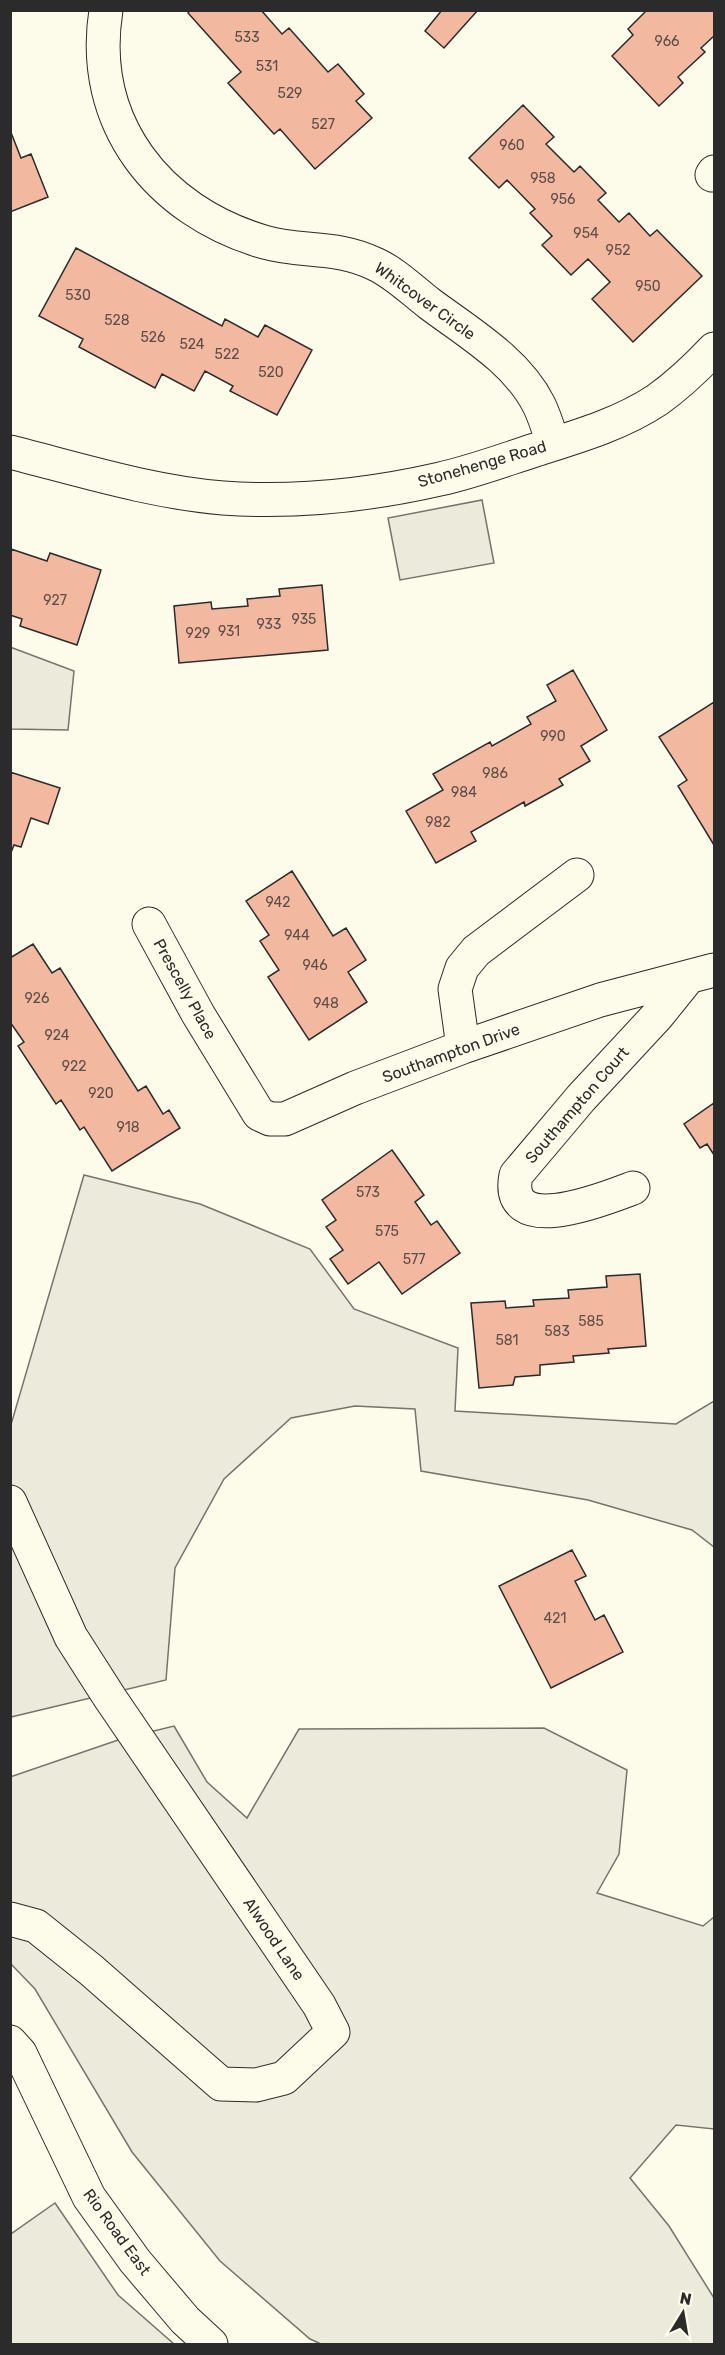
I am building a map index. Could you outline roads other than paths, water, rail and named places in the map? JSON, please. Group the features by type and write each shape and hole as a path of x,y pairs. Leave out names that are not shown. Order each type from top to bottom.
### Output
{"street":[{"name":"Whitcover Circle","path":"106,10 101,38 104,66 115,115 134,151 154,177 198,214 236,233 267,243 340,251 376,264 497,354 517,374 539,405 553,444"},
{"name":"Stonehenge Road","path":"10,452 146,487 223,498 286,499 364,494 441,479 553,444 622,419 656,401 686,378 714,349"},
{"path":"463,1047 455,989 462,968 476,951 577,875"},
{"name":"Prescelly Place","path":"149,924 198,1014 223,1054"},
{"name":"Southampton Drive","path":"223,1054 259,1114 270,1119 285,1119 355,1088 463,1047 600,1000 701,974"},
{"name":"Southampton Court","path":"633,1188 591,1203 551,1212 534,1211 521,1204 514,1187 516,1175 581,1098 658,1015 701,974"},
{"name":"Alwood Lane","path":"10,1502 71,1637 319,2005 333,2032 284,2078 256,2085 221,2084 91,1970 36,1926 10,1919"},
{"name":"Rio Road East","path":"10,2042 20,2054 89,2197 135,2262 185,2320 211,2344"}]}
